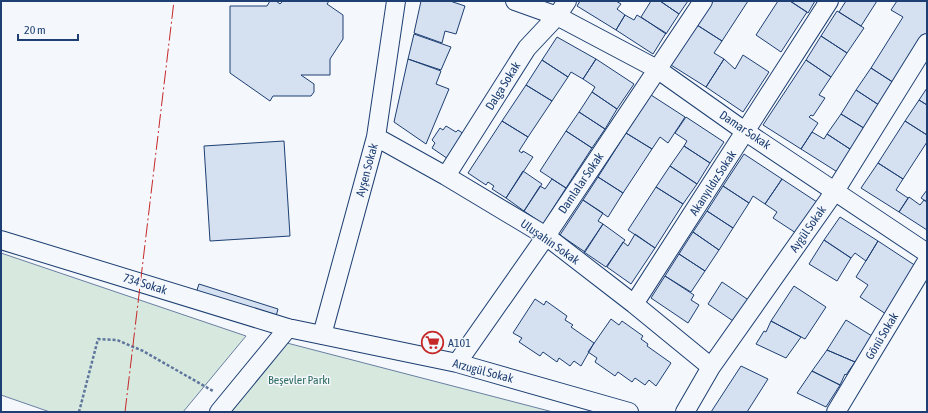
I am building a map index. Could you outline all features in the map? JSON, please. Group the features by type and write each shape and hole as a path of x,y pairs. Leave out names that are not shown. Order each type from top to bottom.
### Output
{"street":[{"name":"Ayşen Sokak","path":"322,335 376,137 396,1"},
{"name":"Damar Sokak","path":"515,1 557,16 657,69 746,132 927,253"},
{"name":"Dalga Sokak","path":"446,176 527,48 557,16 567,1"},
{"name":"Damlalar Sokak","path":"456,363 546,236 703,1"},
{"name":"Akanyıldız Sokak","path":"634,304 829,1"},
{"name":"Aygül Sokak","path":"685,412 711,367 835,191 927,42"},
{"name":"Uluşahin Sokak","path":"376,137 446,176 546,236 634,304 711,367"},
{"name":"734 Sokak","path":"1,240 288,328"},
{"name":"Gönü Sokak","path":"836,412 927,261"},
{"name":"Arzugül Sokak","path":"288,328 456,363 629,412"},
{"path":"225,406 288,328"}],"path":[{"path":"79,412 98,339 117,340 143,351 174,370 225,406"}],"green space":[{"path":"1,253 246,336 183,412 50,412 1,395"},
{"name":"Beşevler Parkı","path":"287,343 553,412 230,412"}],"building":[{"path":"270,1 276,1 280,4 283,1 329,1 327,4 343,15 343,39 330,59 330,75 301,75 314,84 314,92 311,96 273,96 270,101 230,73 230,6 267,6"},
{"path":"421,1 450,1 465,6 456,34 445,31 442,43 414,33"},
{"path":"580,1 616,1 621,4 617,9 625,15 616,30 577,6"},
{"path":"651,1 660,1 679,14 666,34 641,17"},
{"path":"660,1 688,1 679,14"},
{"path":"713,1 748,1 722,41 697,25"},
{"path":"778,1 790,1 807,12 781,52 756,35"},
{"path":"790,1 815,1 808,13"},
{"path":"846,1 877,1 861,26 839,12"},
{"path":"897,1 927,1 927,38 896,84 871,68 903,17 891,10"},
{"path":"837,11 864,28 847,53 821,36"},
{"path":"625,15 634,20 637,15 666,33 653,54 616,30"},
{"path":"697,25 722,41 714,53 724,59 706,87 671,65"},
{"path":"414,34 451,47 441,70 408,59"},
{"path":"821,36 847,53 831,77 806,60"},
{"path":"557,37 596,59 583,79 571,72 568,77 542,60"},
{"path":"743,55 769,72 743,112 706,87 724,59 735,69"},
{"path":"408,59 441,71 436,84 449,89 426,144 394,122"},
{"path":"596,59 634,84 617,109 592,92 595,87 583,79"},
{"path":"542,60 568,77 552,101 526,85"},
{"path":"806,60 831,77 819,95 825,98 813,116 811,115 809,117 818,123 801,149 763,125"},
{"path":"871,68 897,85 882,107 856,90"},
{"path":"526,85 552,101 528,137 502,121"},
{"path":"927,88 927,105 919,100"},
{"path":"856,90 882,107 867,130 841,114"},
{"path":"592,92 617,109 605,129 579,112"},
{"path":"651,95 685,117 668,143 660,137 652,149 626,133"},
{"path":"919,100 927,105 927,135 905,121"},
{"path":"579,112 605,129 592,148 566,131"},
{"path":"841,114 867,130 853,151 827,134"},
{"path":"686,117 724,142 710,163 684,146 687,141 675,133"},
{"path":"502,121 528,137 519,151 522,153 523,151 533,157 506,198 492,189 494,186 488,182 486,185 468,173"},
{"path":"905,121 927,135 927,142 903,179 878,163"},
{"path":"446,126 456,132 458,130 467,136 451,161 432,148 435,143 432,140 440,128 443,130"},
{"path":"566,131 592,148 566,188 540,171"},
{"path":"812,132 824,139 827,134 853,151 839,173 801,149"},
{"path":"626,133 652,149 623,193 598,177"},
{"path":"284,141 290,236 210,241 204,146"},
{"path":"684,146 710,163 697,184 670,166"},
{"path":"744,154 782,179 765,204 753,196 749,203 723,186"},
{"path":"878,163 903,179 896,190 908,198 899,212 861,188"},
{"path":"670,166 697,184 683,204 656,187"},
{"path":"523,171 542,184 524,211 506,198"},
{"path":"598,177 623,193 608,217 583,200"},
{"path":"552,179 566,188 543,224 524,211 540,186 545,189"},
{"path":"782,179 820,204 799,235 773,218 777,212 765,204"},
{"path":"723,186 749,203 733,228 707,211"},
{"path":"656,187 683,204 655,248 628,230"},
{"path":"927,190 927,202 921,198"},
{"path":"909,197 920,205 924,200 927,202 927,230 899,212"},
{"path":"583,200 603,213 598,221 603,224 585,252 560,235"},
{"path":"707,211 733,228 719,250 693,232"},
{"path":"840,217 878,241 866,261 855,253 851,258 824,240"},
{"path":"603,224 625,240 606,267 584,252"},
{"path":"693,232 719,250 705,271 679,254"},
{"path":"635,234 655,248 631,284 607,267 623,242 628,246"},
{"path":"824,240 851,258 837,281 809,264"},
{"path":"878,241 916,266 886,314 860,297 868,285 856,277"},
{"path":"679,254 705,271 691,292 665,276"},
{"path":"665,276 694,295 691,300 699,305 688,323 651,298"},
{"path":"722,282 750,301 736,323 708,304"},
{"path":"199,284 278,309 275,320 195,296"},
{"path":"794,286 826,307 805,339 771,321"},
{"path":"535,299 544,305 546,301 567,316 565,320 573,325 571,327 594,343 581,366 574,361 570,366 559,358 557,362 543,352 540,356 519,342 522,338 513,333"},
{"path":"611,319 619,325 622,321 643,336 641,339 648,344 647,346 671,363 656,386 649,380 645,385 635,378 632,382 618,372 615,376 595,362 597,358 588,352"},
{"path":"846,320 872,336 855,362 827,350"},
{"path":"771,321 801,337 786,358 756,344 764,331 766,332"},
{"path":"827,350 855,362 846,375 845,374 840,385 812,371"},
{"path":"741,366 768,379 747,412 711,412"},
{"path":"812,371 840,385 826,407 797,393"}],"power":[{"path":"125,412 174,1"}],"place":[{"name":"A101","path":"432,343"}]}
